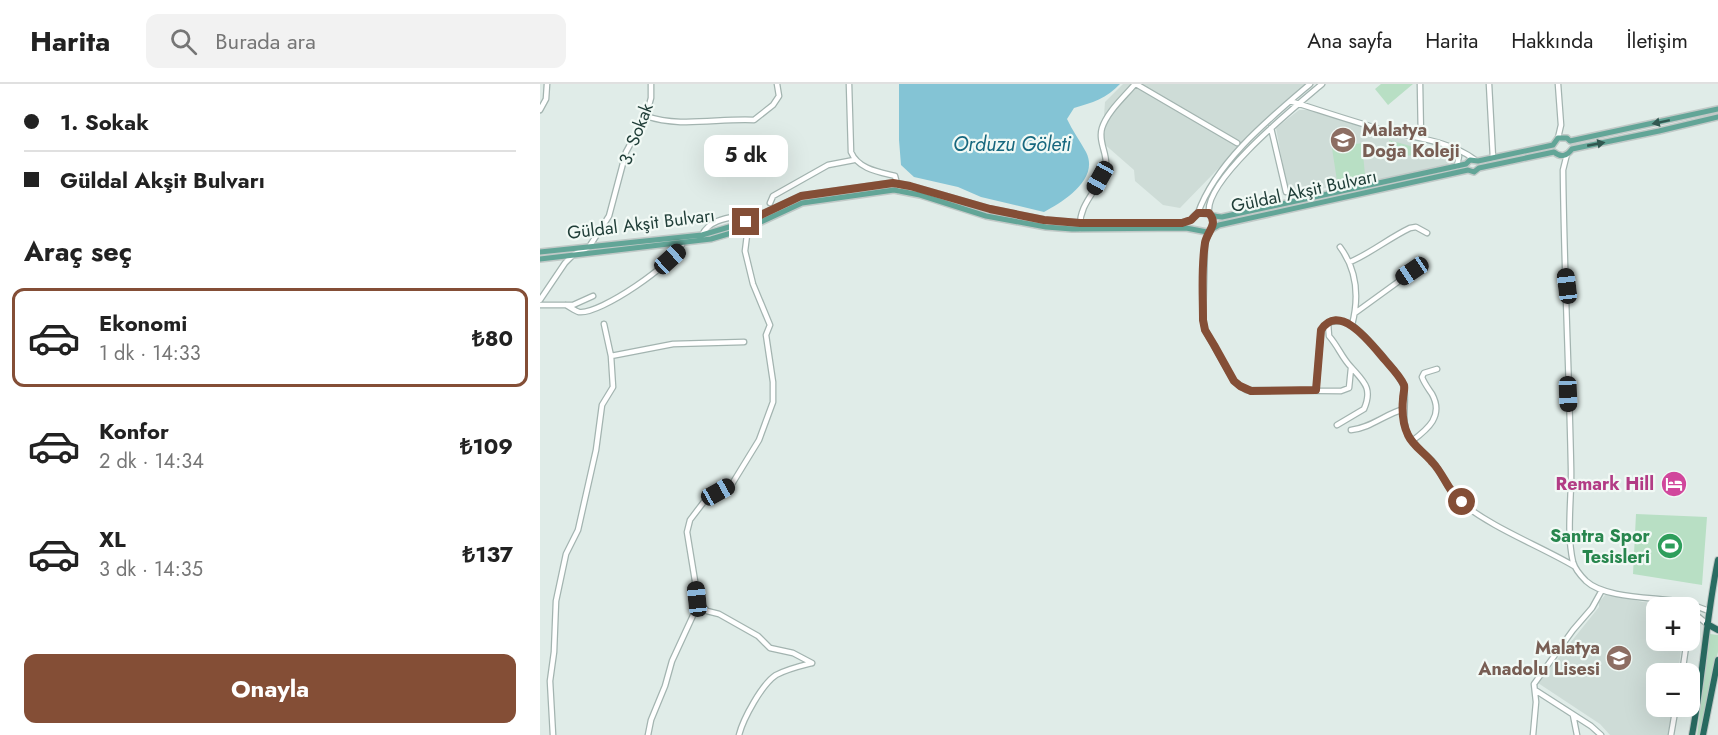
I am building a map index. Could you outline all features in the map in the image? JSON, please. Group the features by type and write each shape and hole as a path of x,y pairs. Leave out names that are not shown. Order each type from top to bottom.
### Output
{"highway":[{"path":"1692,735 1718,560"},
{"path":"1709,611 1718,612"},
{"path":"1707,624 1718,630"},
{"path":"1703,735 1718,660"}],"main road":[{"path":"1553,145 1558,138 1568,140 1718,109"},
{"path":"1567,154 1572,149 1718,117"},
{"name":"Güldal Akşit Bulvarı","path":"1198,213 1222,218 1553,145"},
{"name":"Güldal Akşit Bulvarı","path":"1470,163 1474,172 1479,168 1567,154"},
{"name":"Güldal Akşit Bulvarı","path":"540,259 711,239 801,196 898,183 1016,215 1080,226 1212,229 1470,163"},
{"name":"Güldal Akşit Bulvarı","path":"540,252 702,235 802,203 899,191 1003,219 1046,227 1182,223 1191,220"},
{"path":"1191,220 1198,213"}],"street":[{"path":"540,110 546,99 547,84"},
{"name":"3. Sokak","path":"589,247 609,216 626,152 646,116 651,99 651,84"},
{"path":"646,116 656,120 697,122 733,118 754,120 773,105 779,96 777,84"},
{"path":"849,84 851,152 854,160 870,170 895,176 899,191"},
{"path":"1080,226 1083,209 1106,165 1102,127 1135,84 1237,143"},
{"path":"1198,213 1206,195 1221,173 1258,131 1310,84"},
{"path":"1322,84 1271,128 1243,156 1213,194 1208,206 1212,229 1205,242 1203,320 1205,330 1234,381 1251,391 1341,391 1349,388 1351,368"},
{"path":"1420,84 1421,138"},
{"path":"1490,84 1492,158"},
{"path":"1558,84 1561,125 1558,138"},
{"path":"1290,101 1455,149 1479,168"},
{"path":"1561,125 1572,149"},
{"path":"1271,128 1286,192"},
{"path":"1553,145 1563,170"},
{"path":"1455,149 1459,156 1457,166"},
{"path":"1567,154 1563,170 1564,267 1567,286 1566,346 1572,468 1570,542 1574,566"},
{"path":"770,203 773,196 828,165 854,160"},
{"path":"648,735 672,661 696,609 697,599 687,539 690,520 705,499 732,484 759,440 773,402 773,382 766,335 770,325 753,284 745,251 746,221 722,219 709,225 702,235"},
{"path":"1191,220 1195,230 1205,242"},
{"path":"1350,262 1410,228 1416,227 1428,233"},
{"path":"566,305 579,312 594,309 615,300 659,269 680,249 682,244"},
{"path":"540,300 565,263 573,255 589,247"},
{"path":"1340,247 1350,262 1356,294 1352,326"},
{"path":"1355,313 1424,263"},
{"path":"540,305 579,304 593,296"},
{"path":"1316,390 1320,361 1320,335 1324,326 1341,321 1352,326 1368,339 1401,380 1405,391 1406,432 1433,463 1459,501 1513,535 1574,566 1588,583 1602,590 1646,599"},
{"path":"1328,323 1329,336 1367,388 1364,409 1337,425"},
{"path":"553,735 550,681 554,652 556,601 566,554 578,530 596,450 602,405 614,387 611,356 604,324"},
{"path":"611,356 673,344 744,342"},
{"path":"1412,441 1431,426 1435,419 1435,402 1422,377 1424,373 1437,369"},
{"path":"1351,430 1363,427 1391,412 1404,409"},
{"path":"1533,735 1535,682 1592,608 1602,590"},
{"path":"697,599 706,610 719,614 758,636 770,648 793,653 812,663 776,675 768,682 755,702 739,735"},
{"path":"1700,609 1709,611"},
{"path":"1700,618 1707,624"},
{"path":"1535,690 1602,735"},
{"path":"1573,715 1577,735"},
{"path":"1671,735 1674,717"}],"shaded area":[{"path":"1123,84 1306,84 1278,107 1180,208 1163,205 1135,181 1134,170 1102,142 1105,102"},
{"name":"Malatya Doğa Koleji","path":"1299,110 1310,110 1446,152 1453,162 1409,177 1288,193 1276,128"},
{"name":"Malatya Anadolu Lisesi","path":"1606,594 1646,602 1646,651 1681,651 1679,663 1646,663 1646,717 1671,717 1668,735 1610,735 1600,724 1538,683 1599,607 1599,602"}],"green space":[{"path":"1381,84 1413,84 1388,105 1375,89"},
{"path":"1389,140 1428,151 1427,156 1391,155 1390,153 1396,148 1389,152"},
{"path":"1362,143 1365,175 1337,181 1332,148"},
{"name":"Santra Spor Tesisleri","path":"1636,514 1707,517 1702,585 1633,574"},
{"path":"1710,634 1718,635 1718,652 1700,735 1697,735"}],"water":[{"name":"Orduzu Göleti","path":"899,84 1120,84 1099,99 1074,108 1067,119 1086,152 1089,162 1088,171 1084,180 1069,196 1044,212 981,197 958,187 914,177 901,165"}],"place":[{"name":"Malatya Doğa Koleji","path":"1343,140"},
{"name":"Remark Hill","path":"1674,484"},
{"name":"Santra Spor Tesisleri","path":"1670,546"},
{"name":"Malatya Anadolu Lisesi","path":"1619,658"}],"route":[{"path":"746,222 790,199 801,196 893,183 990,209 1060,222 1182,223 1191,220 1198,213 1209,213 1213,219 1213,227 1205,242 1203,320 1205,330 1234,381 1251,391 1316,390 1321,330 1330,322 1347,323 1368,339 1401,380 1405,391 1404,420 1409,438 1433,463 1455,496 1462,502"}]}
